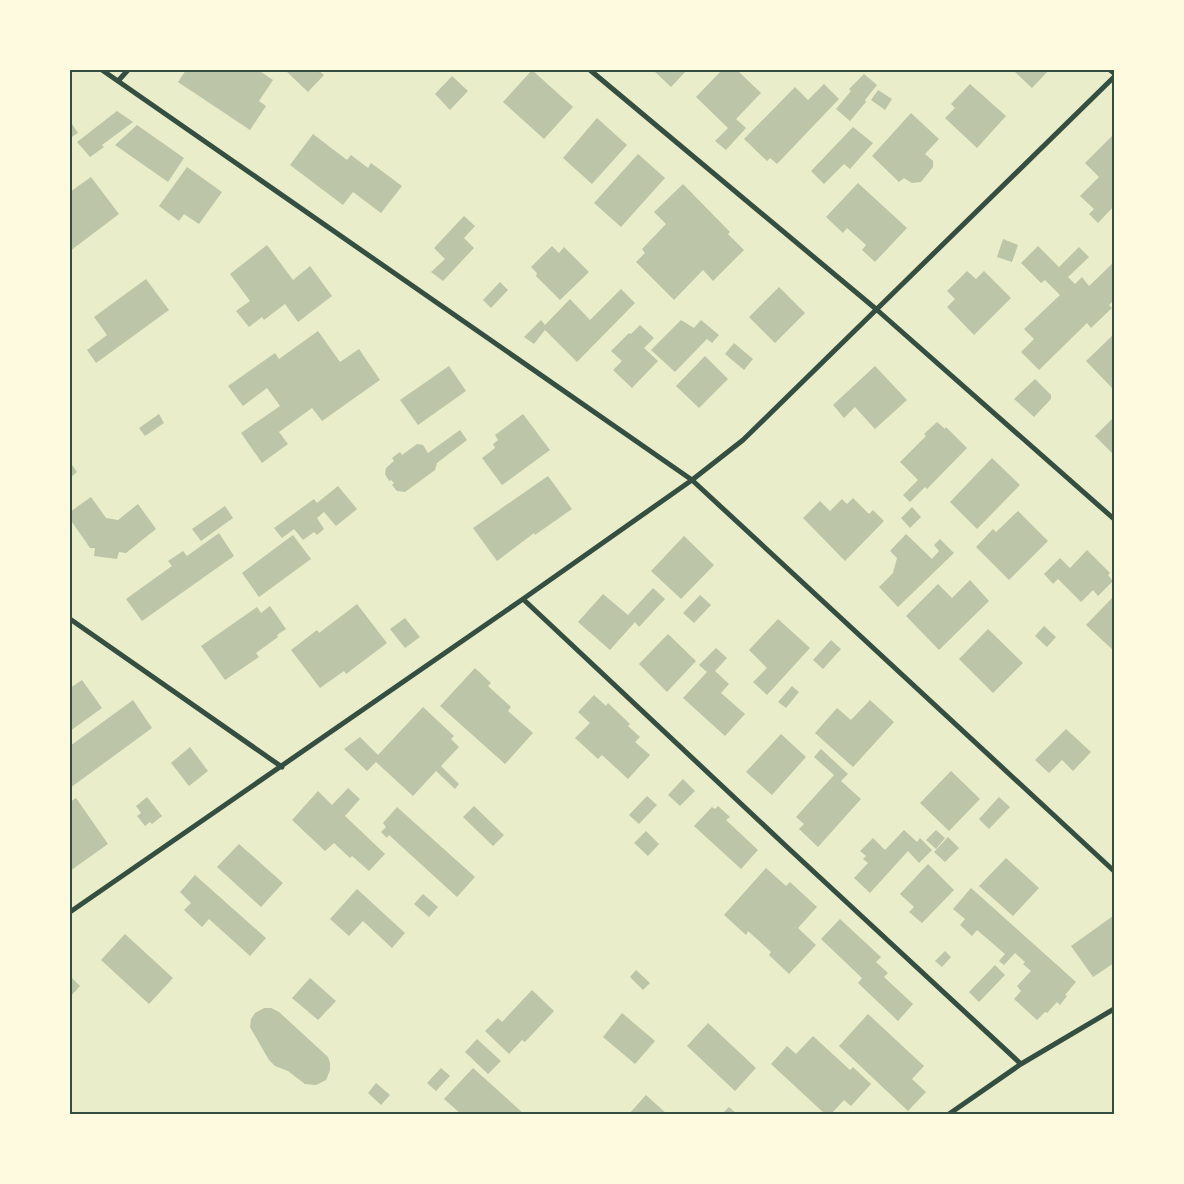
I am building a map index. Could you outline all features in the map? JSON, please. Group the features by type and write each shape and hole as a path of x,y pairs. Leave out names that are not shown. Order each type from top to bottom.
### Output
{"street":[{"path":"102,70 692,480 1114,871"},
{"path":"118,81 128,70"},
{"path":"590,70 876,309 1114,519"},
{"path":"1110,70 1114,74"},
{"path":"70,912 692,480 742,440 1114,77"},
{"path":"523,599 778,840 1022,1064"},
{"path":"70,619 282,766"},
{"path":"949,1114 1022,1064 1114,1009"}],"building":[{"path":"186,70 258,70 273,80 259,101 266,106 250,130 178,82"},
{"path":"285,70 318,70 324,75 308,92"},
{"path":"532,70 573,107 544,139 503,102"},
{"path":"653,70 687,70 671,87"},
{"path":"722,70 737,70 761,93 736,119 746,128 726,150 715,141 728,128 696,97"},
{"path":"1016,70 1049,70 1032,88 1015,72"},
{"path":"864,74 877,85 850,121 836,109 851,91 849,89"},
{"path":"452,76 468,91 450,110 435,94"},
{"path":"824,84 839,99 777,164 770,158 767,161 744,139 795,87 808,100"},
{"path":"970,84 1006,116 977,148 945,118 955,108 951,104"},
{"path":"878,90 892,99 885,110 871,100"},
{"path":"117,111 133,122 102,145 104,147 90,157 77,142"},
{"path":"911,113 939,139 925,154 933,161 933,167 921,182 912,183 904,178 899,182 872,156"},
{"path":"597,118 627,145 592,184 563,158"},
{"path":"70,121 78,133 70,138"},
{"path":"137,125 184,158 168,182 115,145"},
{"path":"853,127 873,143 850,169 844,164 824,184 811,171"},
{"path":"313,134 347,160 351,155 368,168 371,163 402,186 381,213 353,192 343,205 290,165"},
{"path":"1114,134 1114,206 1098,223 1089,214 1094,209 1080,196 1099,177 1085,163"},
{"path":"638,154 665,178 621,227 594,203"},
{"path":"187,167 222,192 199,224 184,214 179,221 159,206"},
{"path":"91,177 119,214 70,251 70,192"},
{"path":"858,183 907,228 875,262 862,250 866,245 847,228 843,233 826,217"},
{"path":"683,184 730,232 728,234 744,250 713,281 703,270 674,300 636,262 645,253 642,249 666,224 654,212"},
{"path":"464,216 475,226 464,238 474,248 443,281 431,272 445,259 434,248"},
{"path":"1003,239 1018,245 1012,262 997,257"},
{"path":"267,245 293,280 310,266 332,296 298,322 285,304 264,320 262,317 249,327 236,311 250,301 230,274"},
{"path":"552,246 559,253 564,247 589,272 560,300 536,276 537,273 531,267"},
{"path":"1038,246 1059,267 1079,247 1089,257 1068,277 1075,284 1082,277 1089,286 1114,262 1114,300 1109,305 1112,308 1091,328 1087,323 1039,370 1021,352 1034,339 1024,329 1060,295 1045,280 1041,283 1021,263"},
{"path":"967,271 976,279 984,271 1011,298 974,335 947,307 955,299 947,291"},
{"path":"146,279 169,310 96,363 87,350 107,335 94,317"},
{"path":"500,282 508,290 491,308 483,300"},
{"path":"779,287 805,313 775,343 749,317"},
{"path":"621,289 635,303 577,362 545,330 534,344 524,337 541,320 545,325 570,299 590,320"},
{"path":"681,320 694,328 701,320 719,335 712,343 707,339 675,372 651,350"},
{"path":"640,325 654,338 644,348 658,361 632,388 613,370 622,361 611,351"},
{"path":"318,331 340,362 359,349 380,380 322,421 312,408 279,432 288,444 262,463 241,433 280,406 267,388 243,406 228,386 275,353 279,359"},
{"path":"1114,334 1114,390 1086,361"},
{"path":"734,343 753,359 744,370 725,354"},
{"path":"705,356 728,379 699,408 676,386"},
{"path":"449,366 466,391 418,425 400,400"},
{"path":"875,366 907,400 875,429 855,407 844,418 833,405"},
{"path":"1035,379 1051,395 1051,399 1034,417 1014,399"},
{"path":"159,414 164,423 145,436 139,428"},
{"path":"523,414 550,450 502,485 482,458 495,448 493,444 498,440 495,435"},
{"path":"1114,417 1114,455 1095,436"},
{"path":"937,422 945,429 946,427 967,448 927,489 925,487 910,502 903,495 918,480 900,462"},
{"path":"460,430 467,440 437,463 435,470 405,492 397,491 392,485 394,483 391,480 389,481 385,474 386,468 394,461 392,458 400,452 402,455 417,444 423,445 428,453"},
{"path":"992,458 1020,485 977,529 950,502"},
{"path":"70,462 77,472 70,478"},
{"path":"548,476 572,509 535,535 534,533 497,561 473,528"},
{"path":"338,486 357,509 336,526 324,512 317,518 324,529 317,535 314,532 303,540 294,529 282,538 274,528 314,499 317,503"},
{"path":"91,497 106,518 118,520 138,504 156,529 126,553 119,552 117,559 94,556 95,548 90,548 70,519 70,512"},
{"path":"853,498 869,514 873,510 884,521 845,561 803,518 820,501 830,511 842,499 847,504"},
{"path":"225,506 233,518 201,541 192,529"},
{"path":"912,507 921,517 910,528 901,518"},
{"path":"1018,511 1048,541 1009,580 976,547 993,529 996,532"},
{"path":"219,533 234,556 142,621 126,599 172,566 168,561 183,551 187,556"},
{"path":"906,534 932,559 939,551 934,545 940,539 954,553 898,607 879,587 893,573 897,558 890,551"},
{"path":"293,535 311,559 259,597 242,573"},
{"path":"684,536 714,565 681,599 651,571"},
{"path":"1087,550 1110,573 1108,575 1113,581 1098,596 1093,590 1081,602 1058,579 1053,584 1044,574 1060,558 1070,568"},
{"path":"970,580 989,601 939,650 906,616 938,584 952,598"},
{"path":"653,588 665,599 639,627 635,622 610,650 578,622 603,594 628,615"},
{"path":"700,595 711,605 694,623 683,613"},
{"path":"1114,596 1114,651 1086,625"},
{"path":"357,604 387,643 346,674 344,671 320,688 291,650 317,630 319,633"},
{"path":"270,606 286,629 256,653 259,657 225,680 201,646 257,607 261,613"},
{"path":"405,618 420,637 405,648 390,629"},
{"path":"778,619 810,648 767,695 753,682 767,668 749,650"},
{"path":"1044,626 1056,637 1047,647 1035,636"},
{"path":"988,629 1023,663 993,693 959,659"},
{"path":"668,634 696,661 667,692 639,664"},
{"path":"831,640 841,649 823,669 813,660"},
{"path":"716,648 727,658 715,671 729,684 721,693 745,714 725,736 683,698 707,672 699,665"},
{"path":"475,668 491,683 488,686 511,707 508,711 533,733 505,764 440,706"},
{"path":"82,680 102,708 70,731 70,688"},
{"path":"792,686 799,692 786,708 778,702"},
{"path":"594,695 606,706 608,703 630,724 628,726 640,737 635,742 650,755 628,779 602,755 598,759 575,738 590,723 578,712"},
{"path":"133,700 152,728 70,788 70,746"},
{"path":"870,700 894,722 853,767 815,733 837,708 851,720"},
{"path":"423,707 454,736 451,739 459,747 441,766 459,784 455,789 436,771 413,796 376,762 367,771 344,749 360,737 378,755"},
{"path":"1066,729 1091,752 1073,771 1062,760 1049,773 1035,760"},
{"path":"781,734 806,757 772,795 746,772"},
{"path":"190,747 208,771 189,786 171,763"},
{"path":"821,749 848,774 841,781 861,799 818,847 799,829 804,824 796,817 834,775 814,757"},
{"path":"951,771 980,799 949,831 920,803"},
{"path":"683,779 695,791 680,806 668,795"},
{"path":"348,788 360,799 345,816 385,854 369,871 352,856 350,858 334,843 325,851 292,820 318,791 332,805"},
{"path":"647,796 657,805 639,824 629,815"},
{"path":"147,797 162,816 152,824 150,822 145,826 137,816 141,813 136,806"},
{"path":"999,797 1010,807 989,829 979,819"},
{"path":"76,798 108,844 70,871 70,802"},
{"path":"474,806 504,835 493,846 463,817"},
{"path":"718,806 730,817 726,820 758,850 741,869 694,826 712,807 715,809"},
{"path":"397,807 475,877 457,897 389,835 387,838 381,832 386,827 383,823"},
{"path":"904,830 917,842 920,838 932,850 919,863 908,851 870,893 854,878 868,863 863,859 866,856 860,851 873,838 885,850"},
{"path":"936,830 945,838 936,849 926,840"},
{"path":"646,831 659,844 648,856 634,843"},
{"path":"948,837 959,848 945,862 934,852"},
{"path":"239,844 283,883 261,907 217,867"},
{"path":"1006,858 1039,888 1013,916 979,886"},
{"path":"928,864 954,890 922,923 909,912 914,907 900,894"},
{"path":"766,868 786,886 790,882 817,907 798,928 816,945 789,974 769,955 771,952 748,931 746,935 724,915"},
{"path":"195,875 266,938 250,956 209,919 202,927 184,910 191,903 180,892"},
{"path":"971,888 1076,982 1065,995 1067,996 1060,1005 1057,1002 1037,1020 1014,999 1021,991 1017,986 1031,971 1023,964 1025,962 1015,953 1004,965 999,961 1005,954 977,930 972,936 960,925 965,919 953,909"},
{"path":"357,889 405,933 392,948 363,921 349,936 330,919"},
{"path":"423,894 438,907 429,917 414,904"},
{"path":"1113,916 1114,963 1093,977 1071,946"},
{"path":"840,919 881,957 876,962 888,973 884,977 913,1004 898,1021 858,983 862,978 821,939"},
{"path":"125,934 173,978 149,1004 101,960"},
{"path":"945,951 951,957 942,967 935,961"},
{"path":"995,965 1005,975 979,1002 969,992"},
{"path":"636,970 650,983 643,990 630,977"},
{"path":"70,976 80,986 71,996 70,994"},
{"path":"310,978 336,1001 318,1020 292,998"},
{"path":"532,990 554,1011 525,1042 522,1040 509,1054 485,1031 498,1018 502,1022"},
{"path":"264,1008 271,1008 279,1012 328,1057 330,1070 326,1080 316,1085 305,1084 288,1071 275,1066 269,1060 250,1027 251,1019 255,1013"},
{"path":"622,1013 655,1041 635,1064 603,1037"},
{"path":"868,1014 924,1066 912,1079 926,1092 908,1111 839,1046"},
{"path":"708,1023 756,1068 735,1091 687,1046"},
{"path":"813,1036 850,1070 853,1067 871,1084 851,1106 844,1100 831,1114 825,1114 771,1064 787,1046 796,1054"},
{"path":"477,1039 501,1061 488,1074 465,1052"},
{"path":"441,1068 450,1076 436,1091 427,1083"},
{"path":"473,1068 524,1114 461,1114 444,1099"},
{"path":"376,1083 390,1095 381,1105 368,1093"},
{"path":"646,1095 667,1114 629,1114"},
{"path":"729,1107 737,1114 722,1114"}]}
